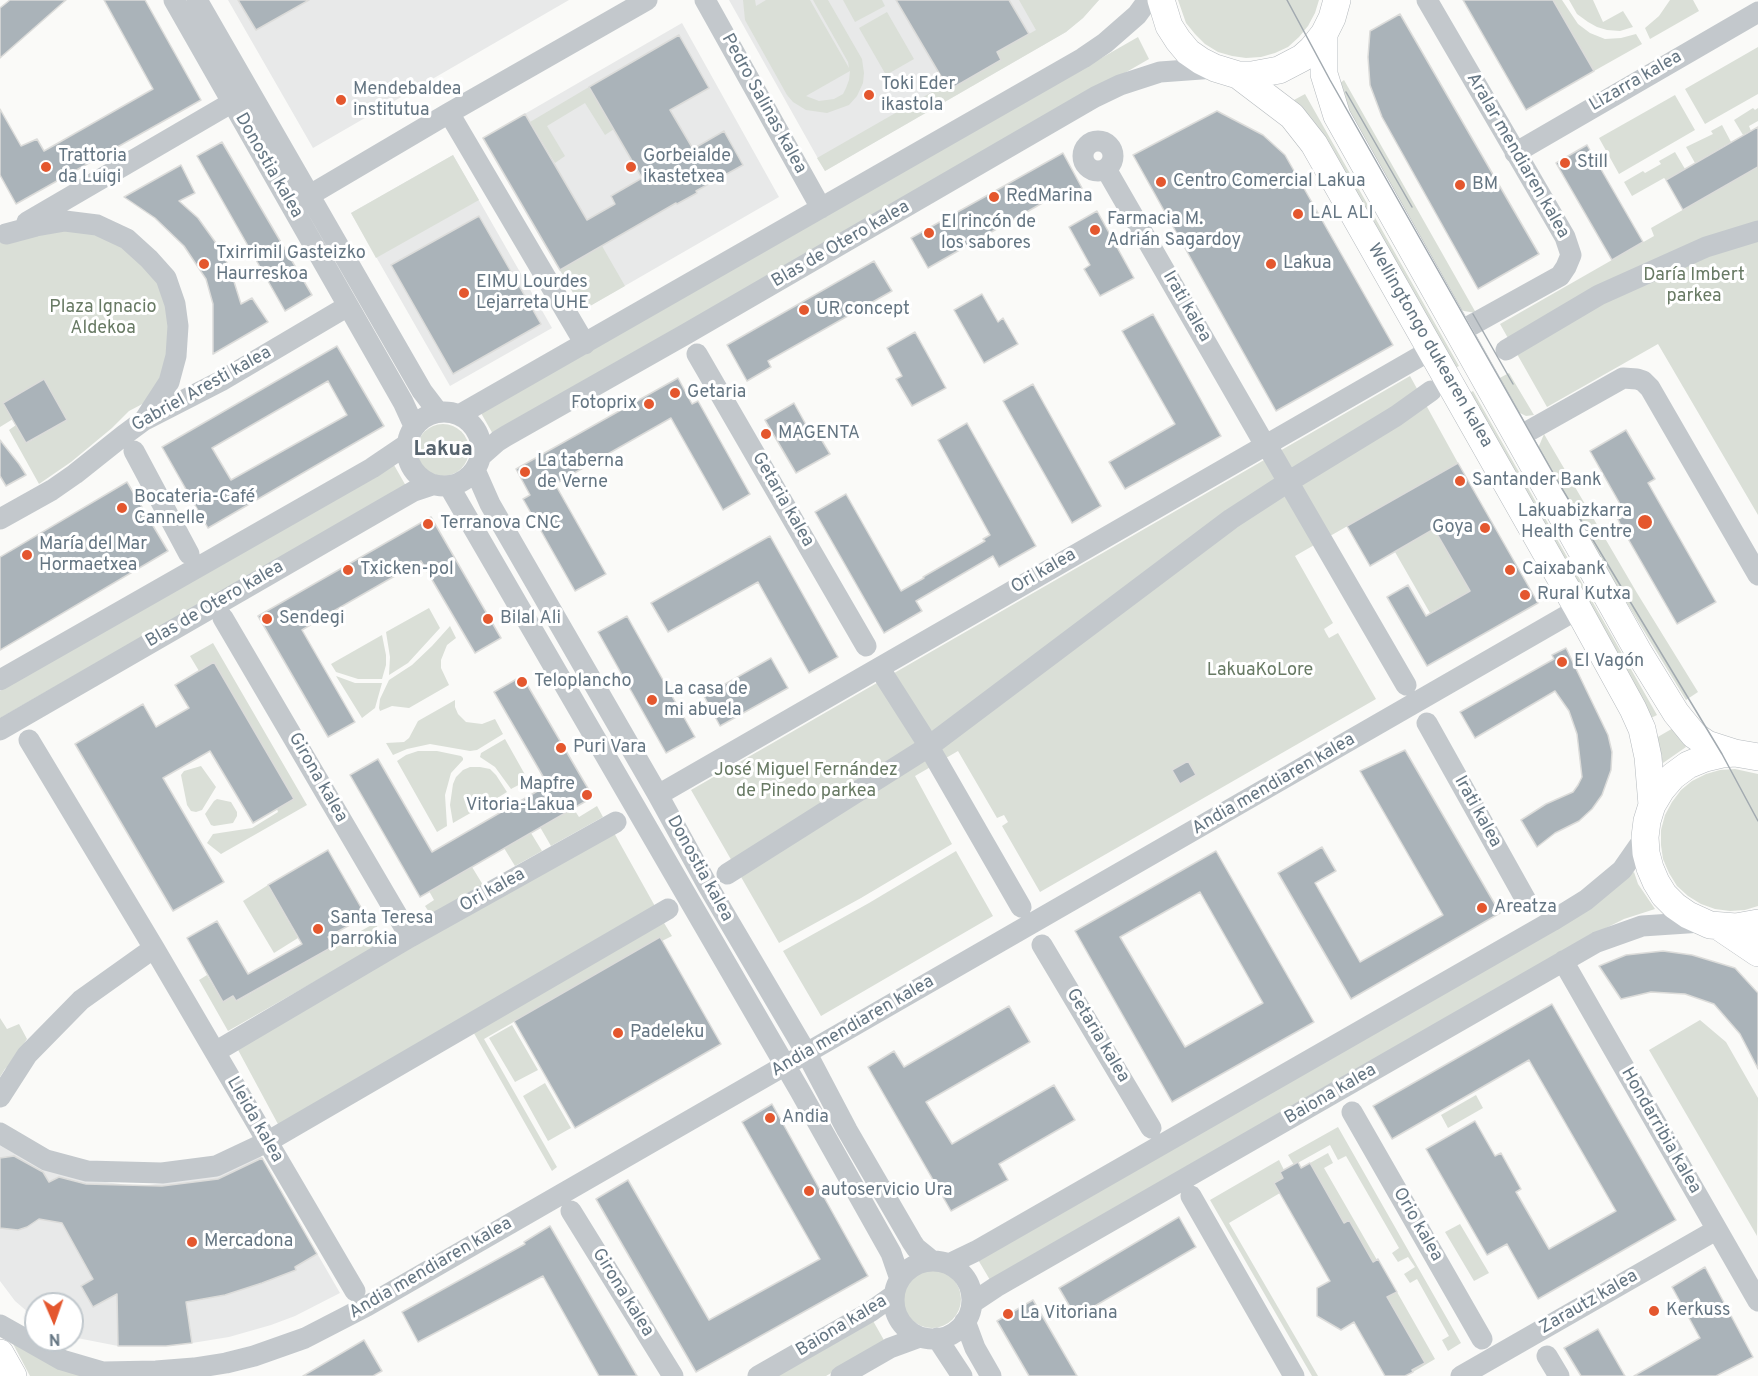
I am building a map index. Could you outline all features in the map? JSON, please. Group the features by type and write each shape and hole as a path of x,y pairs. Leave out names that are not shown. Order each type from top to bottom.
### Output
{"main road":[{"name":"Wellingtongo dukearen kalea","path":"1161,0 1169,26 1188,52 1201,61 1227,72 1292,116 1314,144 1633,709 1642,729 1648,757 1652,805"},
{"path":"1227,72 1266,74 1291,65 1312,49 1324,34 1337,0"},
{"name":"Wellingtongo dukearen kalea","path":"1324,34 1324,74 1337,116 1634,644 1676,713 1694,735 1707,744 1747,755"},
{"path":"1747,755 1722,754 1704,758 1688,765 1673,776 1652,805 1645,837 1650,868 1664,895 1688,915 1710,924 1758,953"},
{"path":"1710,924 1736,927 1758,923"},
{"path":"0,1353 13,1376"}],"street":[{"name":"Donostia kalea","path":"174,0 403,402 410,436"},
{"name":"Donostia kalea","path":"197,0 422,391 438,412"},
{"path":"310,195 647,0"},
{"name":"Pedro Salinas kalea","path":"705,0 822,208"},
{"path":"459,415 1083,58 1105,43 1137,15 1148,0"},
{"name":"Aralar mendiaren kalea","path":"1427,0 1564,237 1571,255 1560,276 1458,332"},
{"name":"Lizarra kalea","path":"1515,153 1758,12"},
{"name":"Blas de Otero kalea","path":"478,463 498,441 1095,97 1130,81 1160,72 1227,72"},
{"path":"2,232 102,180 231,103"},
{"path":"449,113 585,344"},
{"name":"Irati kalea","path":"1106,169 1406,685"},
{"path":"2,232 65,221 97,225 127,239 166,278 175,304 178,326 176,356 169,382 143,421"},
{"path":"1506,350 1599,295 1706,247 1758,231"},
{"name":"Gabriel Aresti kalea","path":"0,519 52,490 143,421 221,381 348,306"},
{"name":"Ori kalea","path":"658,795 1268,449 1431,350"},
{"name":"Getaria kalea","path":"697,354 866,645"},
{"path":"1518,437 1623,378 1637,379 1647,383 1758,575"},
{"path":"727,874 928,747 1231,519 1396,416 1431,391"},
{"path":"0,681 372,468 410,436 424,417 438,412 449,412 470,422 481,443 478,463 468,478 459,483 441,486 423,481 415,474 406,456 410,436"},
{"path":"134,451 189,554"},
{"name":"Donostia kalea","path":"478,463 490,504 708,886 807,1054 847,1130 916,1248 940,1263"},
{"name":"Donostia kalea","path":"441,486 785,1065 891,1254 897,1287"},
{"name":"Blas de Otero kalea","path":"0,730 393,502 414,491 441,486"},
{"name":"Andia mendiaren kalea","path":"0,1325 62,1360 98,1374 194,1368 226,1363 305,1338 337,1323 807,1054 1578,609"},
{"name":"Girona kalea","path":"223,618 410,937"},
{"path":"885,676 922,735 1021,907"},
{"name":"Irati kalea","path":"1427,723 1527,902"},
{"name":"Lleida kalea","path":"29,740 355,1291"},
{"name":"Ori kalea","path":"215,1052 410,937 616,822"},
{"path":"940,1263 976,1251 1552,921 1586,900 1622,870 1645,837"},
{"path":"0,1133 46,1160 87,1171 162,1173 216,1166 267,1143 668,909"},
{"name":"Baiona kalea","path":"969,1312 996,1287 1597,942 1634,928 1657,924 1710,924"},
{"name":"Getaria kalea","path":"1042,945 1151,1128"},
{"path":"0,1097 27,1055 81,1000 154,948"},
{"name":"Hondarribia kalea","path":"1563,961 1758,1301"},
{"name":"Orio kalea","path":"1352,1112 1482,1339"},
{"path":"1191,1196 1294,1376"},
{"name":"Girona kalea","path":"571,1211 673,1376"},
{"name":"Zarautz kalea","path":"1461,1376 1716,1230"},
{"path":"962,1376 929,1338 911,1332 897,1316 894,1306 897,1287 914,1266 922,1262 940,1263 957,1269 969,1284 969,1312 975,1348 991,1376"},
{"name":"Baiona kalea","path":"758,1376 870,1312 897,1287"},
{"path":"841,1376 890,1348 929,1338 948,1336 958,1330 969,1312"},
{"path":"1547,1356 1559,1376"}],"shaded area":[{"name":"Mendebaldea institutua","path":"228,0 569,0 313,148"},
{"name":"Toki Eder ikastola","path":"729,0 1099,0 1066,32 825,171"},
{"name":"Gorbeialde ikastetxea","path":"682,23 779,197 583,310 483,138"},
{"name":"EIMU Lourdes Lejarreta UHE","path":"453,155 552,328 450,386 351,213"},
{"name":"Mercadona","path":"0,1142 84,1179 128,1185 148,1185 192,1179 259,1153 340,1293 295,1316 229,1337 166,1346 118,1346 84,1339 84,1292 24,1292 24,1309 0,1281"}],"green space":[{"path":"743,0 755,0 756,6 766,0 810,0 849,68 848,62 813,0 828,0 862,59 863,83 857,96 849,105 827,113 806,110 793,102 745,20","holes":["850,71 843,94 834,99 819,101 806,96"]},
{"path":"843,0 882,0 885,6 855,22"},
{"path":"1019,0 1099,0 1066,32 825,171 817,158 946,84 949,90 1001,60 997,52 1036,30"},
{"path":"1178,0 1319,0 1308,26 1288,47 1261,57 1246,58 1218,52 1205,44 1186,23"},
{"path":"1553,0 1562,0 1578,24 1590,33 1605,39 1636,34 1642,44 1594,71"},
{"path":"1569,0 1593,0 1603,22 1623,11 1633,27 1620,31 1597,27 1577,14"},
{"path":"1670,0 1693,0 1699,11 1650,39 1645,28 1659,16"},
{"path":"887,12 914,59 886,75 859,28"},
{"path":"1138,37 1149,59 494,436 481,413"},
{"path":"1758,47 1758,94 1705,124 1685,89"},
{"path":"1344,80 1476,313 1456,307 1349,120 1340,83"},
{"path":"589,87 614,129 605,135 585,103 547,126 565,156 555,163 530,122"},
{"path":"1305,94 1459,366 1451,370 1306,116 1294,100"},
{"path":"1675,95 1695,130 1619,174 1599,138"},
{"path":"1753,108 1755,110 1758,108 1758,121 1749,126 1751,131 1743,135 1734,120"},
{"path":"1722,125 1731,142 1695,163 1686,147 1713,134 1711,131"},
{"path":"1675,152 1685,169 1632,196 1624,182 1661,164 1659,161"},
{"path":"453,155 479,200 376,258 351,213"},
{"name":"Daría Imbert parkea","path":"1758,167 1758,515 1658,344 1547,407 1500,324 1654,236 1651,228"},
{"name":"Plaza Ignacio Aldekoa","path":"75,229 96,234 129,248 153,270 171,305 169,360 150,400 129,411 71,462 39,484 9,430 16,425 27,443 67,420 43,380 3,403 13,419 0,427 0,243 26,235"},
{"path":"602,246 625,286 583,310 560,270"},
{"path":"1509,373 1534,415 1526,416 1516,411 1496,380"},
{"path":"1410,376 1458,463 1295,556 1333,623 1324,629 1326,633 1329,638 1338,633 1376,699 1040,892 1002,826 1008,822 1004,815 997,818 958,751 915,776 952,844 779,943 691,790"},
{"path":"1473,391 1657,715 1649,719 1466,395"},
{"path":"438,424 448,424 458,428 465,435 469,450 465,465 458,472 448,476 438,476 428,472 421,465 417,455 417,445 421,435 428,428"},
{"path":"1544,434 1698,692 1686,700 1539,452"},
{"path":"394,465 406,486 0,718 0,691"},
{"path":"1434,529 1470,591 1430,613 1395,552"},
{"path":"429,608 440,628 408,663 389,675 390,657 386,632"},
{"path":"450,626 456,638 447,645 441,660 441,668 449,685 409,708 392,706 380,711 380,699 389,680 412,665"},
{"path":"382,635 386,665 382,679 358,679 336,672 331,664"},
{"path":"213,643 307,805 221,854 207,843 213,834 252,828 294,799 214,663 199,671 190,656"},
{"path":"336,676 355,683 382,683 375,708 362,718"},
{"path":"455,700 458,714 466,722 482,724 495,719 503,734 477,750 470,751 430,744 393,755 386,743 404,742 409,738 418,721"},
{"path":"1675,727 1686,747 1663,763 1656,738"},
{"path":"505,739 528,780 511,789 495,767 480,757 481,753"},
{"path":"418,751 437,751 463,758 451,773 445,795 447,826 437,832 397,761"},
{"path":"201,766 216,787 202,810 196,812 191,811 187,805 181,775 184,771"},
{"path":"470,767 490,769 507,792 494,800 492,797 453,823 450,805 453,784 463,770"},
{"path":"1735,769 1758,774 1758,906 1730,911 1701,904 1677,886 1663,859 1661,830 1665,815 1681,790 1706,774"},
{"path":"217,799 231,802 237,812 233,823 211,825 205,814"},
{"path":"597,806 603,817 551,846 540,827 573,808 579,817"},
{"path":"613,831 656,908 279,1126 237,1048"},
{"path":"531,833 542,851 515,866 504,848"},
{"path":"956,851 993,916 821,1016 783,951"},
{"path":"472,867 483,885 431,915 425,906 434,900 429,891"},
{"path":"1634,872 1638,884 1655,909 1624,919 1580,941 990,1280 977,1258"},
{"path":"268,885 298,938 274,953 243,901"},
{"path":"661,918 672,936 662,941 660,938 484,1039 557,1167 552,1171 471,1028"},
{"path":"375,923 386,941 228,1031 199,980 207,975 223,1002 233,996 237,1001"},
{"path":"0,1018 7,1029 19,1024 27,1039 0,1077"},
{"path":"1700,1020 1726,1042 1758,1098 1757,1236 1649,1050"},
{"path":"512,1025 538,1070 515,1082 489,1038"},
{"path":"545,1083 571,1128 548,1141 523,1096"},
{"path":"1476,1095 1483,1108 1448,1128 1441,1115"},
{"path":"1338,1127 1461,1343 1448,1351 1442,1340 1449,1336 1417,1279 1410,1283 1404,1274 1415,1267 1408,1257 1398,1262 1392,1253 1399,1248 1346,1156 1338,1160 1330,1145 1294,1165 1288,1155"},
{"path":"1328,1153 1333,1163 1324,1168 1377,1260 1373,1262 1349,1221 1344,1223 1310,1163"},
{"path":"1279,1160 1284,1170 1280,1173 1283,1178 1280,1193 1229,1223 1318,1376 1312,1376 1210,1200"},
{"path":"1460,1224 1489,1273 1474,1281 1445,1232"},
{"path":"932,1270 948,1275 956,1283 961,1299 956,1315 948,1323 932,1328 916,1323 908,1315 903,1299 908,1283 916,1275"},
{"path":"1397,1292 1435,1359 1413,1372 1387,1297"},
{"path":"872,1319 885,1342 826,1376 774,1376"},
{"path":"11,1340 24,1346 24,1352 38,1352 84,1372 79,1376 30,1376"}],"building":[{"path":"10,0 66,0 0,58 0,8"},
{"path":"104,0 145,0 201,100 16,204 0,175 0,109 21,146 37,139 44,151 153,89"},
{"path":"238,0 309,0 256,30"},
{"path":"896,0 1009,0 1029,34 997,52 1001,60 949,90"},
{"path":"1463,0 1553,0 1594,71 1526,110"},
{"name":"BM","path":"1400,14 1539,254 1478,289 1382,117 1370,85 1368,57 1370,31"},
{"path":"679,35 709,88 670,110 693,149 724,131 743,165 560,270 483,138 525,114 587,220 615,204 611,196 642,178 589,87"},
{"name":"Lakua","path":"1217,111 1263,135 1285,155 1393,345 1276,411 1133,155"},
{"path":"1758,127 1758,167 1683,210 1666,180"},
{"path":"222,142 312,295 285,311 197,156"},
{"path":"1587,145 1643,242 1612,260 1556,163"},
{"path":"1063,153 1082,188 1056,202 1053,197 928,268 911,238"},
{"path":"181,165 195,193 179,201 198,218 221,250 241,304 252,298 268,322 213,354 213,304 206,279 184,246 155,218 124,197"},
{"path":"1097,211 1134,278 1100,296 1084,269 1090,265 1069,227"},
{"path":"479,216 541,324 453,374 391,265"},
{"path":"874,261 892,291 768,361 771,367 747,381 727,345"},
{"path":"982,294 998,322 1003,318 1018,344 984,363 954,310"},
{"path":"1153,314 1221,436 1125,489 1109,462 1175,424 1122,331"},
{"path":"915,332 946,388 912,406 896,379 902,376 887,348"},
{"path":"337,346 384,426 208,528 162,447","holes":["328,381 347,415 231,480 212,448"]},
{"path":"678,378 692,404 698,401 750,494 723,510 671,418 555,484 606,574 575,591 523,499 530,495 516,469"},
{"path":"44,379 67,420 26,443 3,403"},
{"path":"1033,384 1101,506 1072,523 1003,401"},
{"path":"794,403 810,432 815,429 830,454 796,473 765,420"},
{"path":"967,423 1036,546 999,567 993,556 916,601 922,611 884,633 815,512 846,494 901,591 924,578 985,541 983,539 990,535 938,440"},
{"name":"Lakuabizkarra Health Centre","path":"1626,430 1655,479 1648,483 1716,602 1677,624 1623,530 1616,515 1624,511 1590,451"},
{"path":"0,440 26,475 6,486 0,476"},
{"path":"1458,463 1538,603 1427,666 1387,597 1408,585 1426,616 1470,591 1434,529 1370,566 1347,526"},
{"path":"127,482 168,551 0,650 0,557"},
{"path":"431,517 501,638 475,653 421,561 302,630 355,722 328,737 258,616"},
{"path":"770,536 838,657 809,673 758,582 668,632 651,603"},
{"path":"627,616 695,737 666,753 598,632"},
{"path":"1566,648 1608,735 1612,752 1611,770 1602,795 1592,809 1579,821 1555,833 1537,847 1521,820 1546,804 1573,792 1582,777 1577,734 1569,711 1555,691 1475,738 1460,712 1554,659 1552,655"},
{"path":"771,658 788,688 720,726 704,696"},
{"path":"214,662 294,799 253,823 210,751 163,778 224,882 173,911 75,744 143,704 156,727 189,708 175,685"},
{"path":"522,676 593,797 420,897 350,775 378,759 432,852 548,785 494,692"},
{"path":"1405,750 1500,913 1351,999 1278,873 1322,847 1336,871 1315,883 1360,962 1443,915 1360,771"},
{"path":"1188,761 1196,775 1180,784 1172,770"},
{"name":"Santa Teresa parrokia","path":"328,850 366,916 328,937 334,946 236,1001 233,996 223,1002 187,938 217,921 248,974 302,944 268,885"},
{"path":"1216,851 1314,1022 1172,1102 1075,931","holes":["1200,892 1263,1003 1185,1047 1120,937"]},
{"name":"Padeleku","path":"660,937 721,1044 575,1128 514,1021"},
{"path":"1663,951 1692,955 1735,968 1758,993 1758,1069 1740,1034 1714,1004 1685,994 1651,992 1621,999 1599,966 1626,955"},
{"path":"1552,1004 1676,1220 1538,1299 1507,1244 1487,1255 1426,1149 1475,1121 1495,1156 1501,1153 1521,1189 1516,1192 1549,1249 1616,1211 1529,1060 1392,1139 1373,1106"},
{"path":"1009,1006 1030,1042 926,1102 952,1144 1054,1085 1075,1120 999,1164 1008,1180 951,1211 868,1067 894,1051 904,1067"},
{"path":"772,1104 868,1276 696,1372 596,1199 628,1180 709,1320 820,1259 742,1122"},
{"name":"Mercadona","path":"14,1156 43,1172 49,1182 59,1177 86,1184 162,1186 218,1179 262,1158 317,1254 295,1267 296,1270 262,1283 225,1295 186,1302 192,1343 166,1346 118,1346 117,1294 93,1307 81,1286 93,1279 62,1223 39,1219 18,1230 0,1228 0,1158"},
{"path":"1298,1162 1301,1168 1310,1163 1344,1223 1349,1220 1373,1262 1378,1259 1397,1292 1387,1297 1425,1363 1412,1370 1413,1372 1405,1376 1385,1376 1354,1322 1341,1330 1317,1316 1317,1288 1330,1281 1274,1183 1283,1178 1280,1172"},
{"path":"1179,1217 1196,1247 1076,1317 1059,1288"},
{"path":"550,1226 637,1376 599,1376 543,1276 418,1342 402,1312 525,1244 524,1242"},
{"path":"1705,1267 1753,1357 1716,1376 1634,1376 1700,1338 1672,1287"},
{"path":"1033,1300 1077,1376 1029,1376 997,1321"},
{"path":"1598,1329 1625,1376 1581,1376 1564,1348"},
{"path":"364,1340 382,1371 373,1376 303,1376"}],"tram line":[{"path":"1287,0 1561,487 1722,754 1758,821"},
{"path":"1346,92 1412,207"},
{"path":"1473,314 1513,384"}],"place":[{"name":"Toki Eder ikastola","path":"869,95"},
{"name":"Mendebaldea institutua","path":"341,100"},
{"name":"Still","path":"1565,163"},
{"name":"Trattoria da Luigi","path":"46,167"},
{"name":"Gorbeialde ikastetxea","path":"631,167"},
{"name":"Centro Comercial Lakua","path":"1161,182"},
{"name":"BM","path":"1460,185"},
{"name":"RedMarina","path":"994,197"},
{"name":"LAL ALI","path":"1298,214"},
{"name":"Farmacia M. Adrián Sagardoy","path":"1095,230"},
{"name":"El rincón de los sabores","path":"929,233"},
{"name":"Txirrimil Gasteizko Haurreskoa","path":"204,264"},
{"name":"Lakua","path":"1271,264"},
{"name":"EIMU Lourdes Lejarreta UHE","path":"464,293"},
{"name":"UR concept","path":"804,310"},
{"name":"Getaria","path":"675,393"},
{"name":"Fotoprix","path":"649,404"},
{"name":"MAGENTA","path":"766,434"},
{"name":"La taberna de Verne","path":"525,472"},
{"name":"Santander Bank","path":"1460,481"},
{"name":"Bocateria-Café Cannelle","path":"122,508"},
{"name":"Lakuabizkarra Health Centre","path":"1645,522"},
{"name":"Terranova CNC","path":"428,524"},
{"name":"Goya","path":"1485,528"},
{"name":"María del Mar Hormaetxea","path":"27,555"},
{"name":"Txicken-pol","path":"348,570"},
{"name":"Caixabank","path":"1510,570"},
{"name":"Rural Kutxa","path":"1525,595"},
{"name":"Sendegi","path":"267,619"},
{"name":"Bilal Ali","path":"488,619"},
{"name":"El Vagón","path":"1562,662"},
{"name":"Teloplancho","path":"522,682"},
{"name":"La casa de mi abuela","path":"652,700"},
{"name":"Puri Vara","path":"561,748"},
{"name":"Mapfre Vitoria-Lakua","path":"587,795"},
{"name":"Areatza","path":"1482,908"},
{"name":"Santa Teresa parrokia","path":"318,929"},
{"name":"Padeleku","path":"618,1033"},
{"name":"Andia","path":"770,1118"},
{"name":"autoservicio Ura","path":"809,1191"},
{"name":"Mercadona","path":"192,1242"},
{"name":"Kerkuss","path":"1654,1311"},
{"name":"La Vitoriana","path":"1008,1314"}],"district":[{"name":"Lakua","path":"443,451"}],"park label":[{"name":"LakuaKoLore","path":"1260,671"},
{"name":"José Miguel Fernández de Pinedo parkea","path":"806,781"}]}
